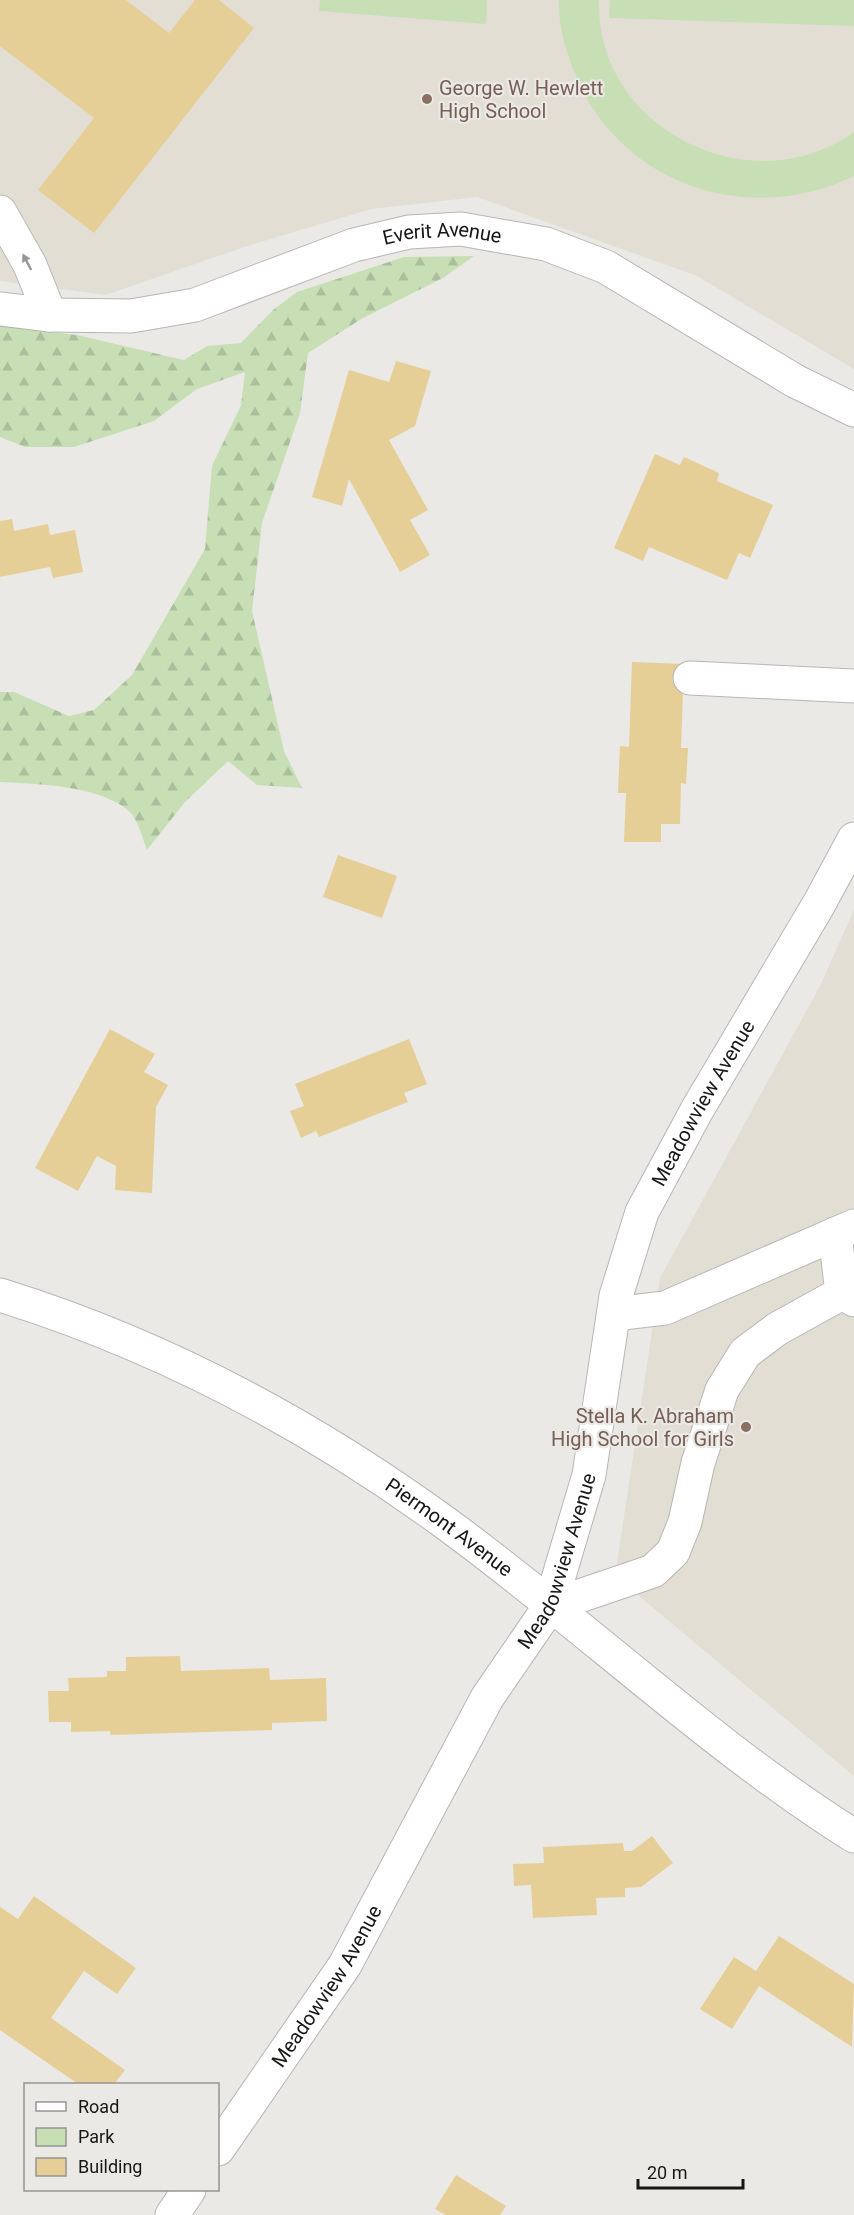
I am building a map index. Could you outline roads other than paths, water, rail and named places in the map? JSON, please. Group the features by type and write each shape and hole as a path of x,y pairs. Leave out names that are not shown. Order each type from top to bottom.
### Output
{"street":[{"path":"0,212 30,265 50,315"},
{"name":"Everit Avenue","path":"0,309 50,315 131,316 195,305 354,245 409,232 461,229 546,244 606,267 795,381 854,410"},
{"path":"690,678 854,687"},
{"name":"Meadowview Avenue","path":"219,2148 345,1965 487,1698 550,1606 589,1475 616,1296 642,1212 854,839"},
{"path":"550,1606 653,1571 673,1552 685,1522 698,1463 722,1390 745,1353 777,1329 848,1296 844,1230 664,1308 614,1314"},
{"name":"Piermont Avenue","path":"0,1295 47,1310 188,1366 322,1440 444,1522 738,1754 854,1836"},
{"path":"172,2215 188,2191"}],"place":[{"name":"George W. Hewlett High School","path":"427,99"},
{"name":"Stella K. Abraham High School for Girls","path":"746,1427"}]}
